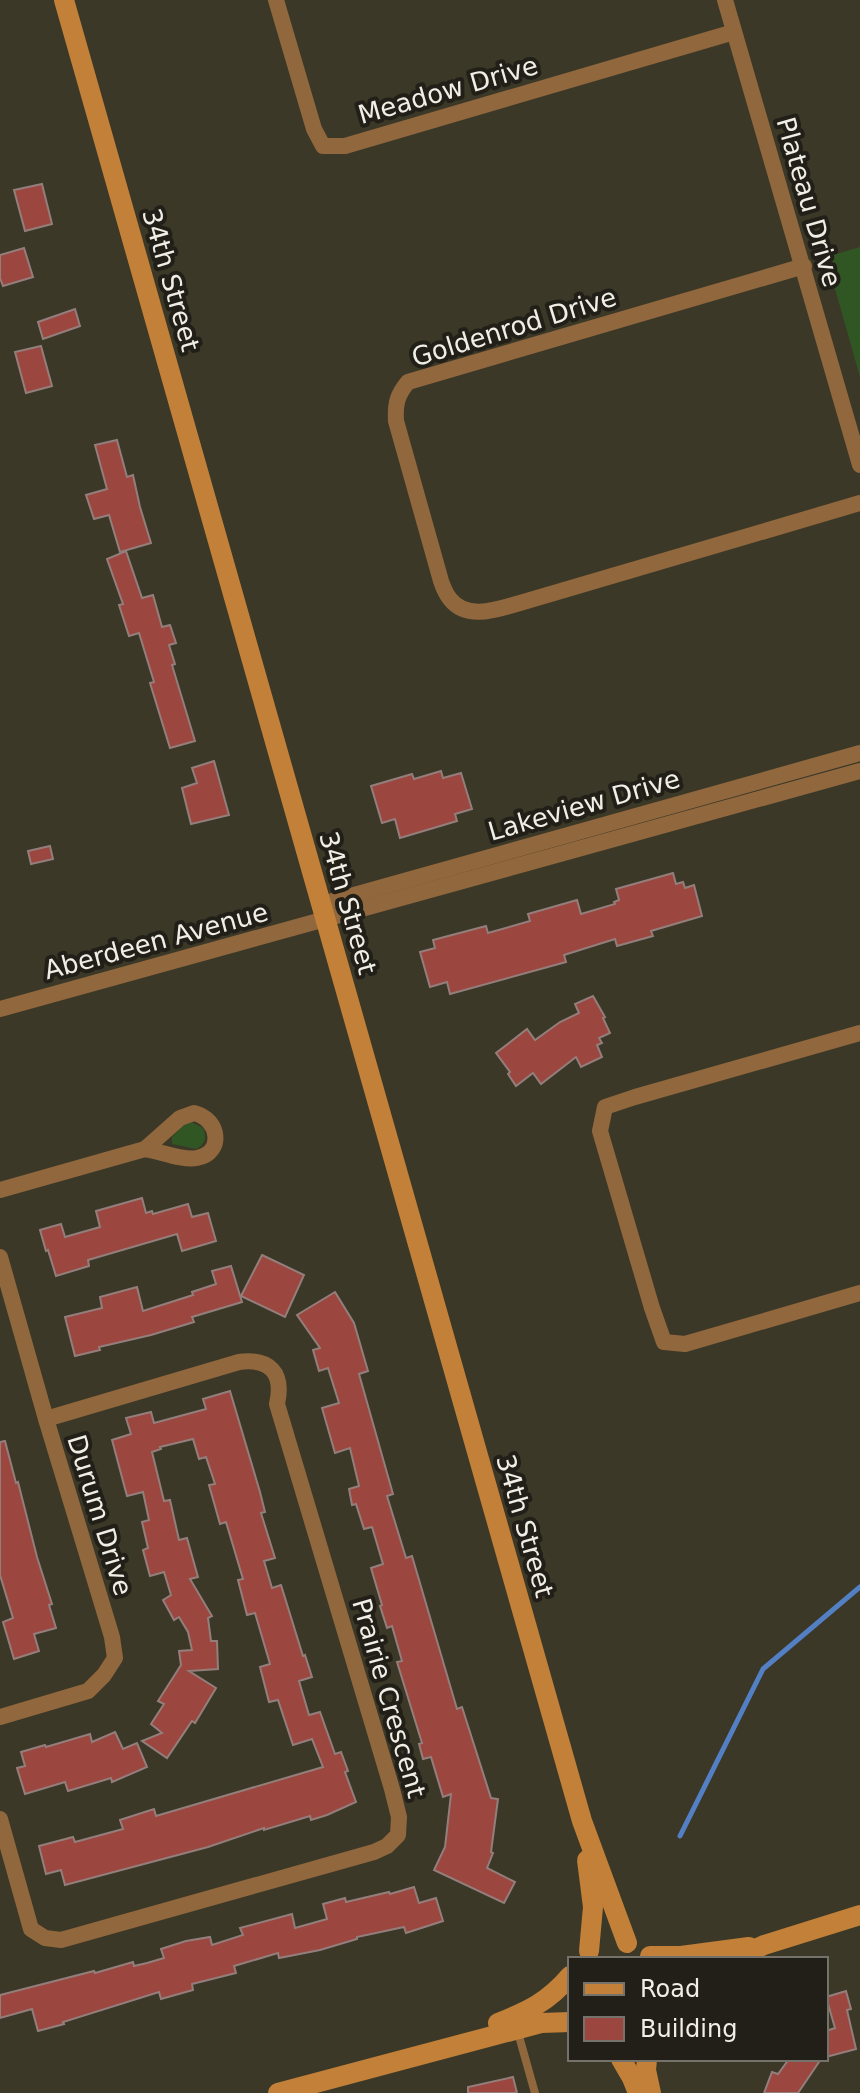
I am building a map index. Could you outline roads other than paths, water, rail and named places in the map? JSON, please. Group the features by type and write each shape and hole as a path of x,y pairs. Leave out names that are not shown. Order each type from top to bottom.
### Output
{"street":[{"name":"34th Street","path":"64,0 582,1821 627,1943"},
{"name":"Meadow Drive","path":"276,0 314,129 323,146 345,146 734,32"},
{"name":"Plateau Drive","path":"725,0 860,465"},
{"name":"Goldenrod Drive","path":"804,266 408,382 395,404 396,421 441,581 449,598 459,608 473,612 491,611 520,603 860,503"},
{"name":"Lakeview Drive","path":"324,911 860,753"},
{"name":"Lakeview Drive","path":"324,911 860,771"},
{"name":"Aberdeen Avenue","path":"0,1009 324,911"},
{"path":"860,1033 605,1107 600,1131 664,1342 685,1344 860,1293"},
{"path":"0,1190 145,1149"},
{"name":"Durum Drive","path":"0,1257 115,1658 88,1691 0,1717"},
{"name":"Prairie Crescent","path":"0,1819 31,1929 45,1938 61,1940 374,1852 387,1846 398,1835 399,1817 392,1789 277,1404 280,1392 272,1369 254,1360 239,1362 46,1419"},
{"name":"34th Street","path":"582,1821 593,1907 584,1955"},
{"path":"738,1957 764,1945 860,1915"},
{"path":"584,1955 600,1944 614,1942 639,1948 650,1957"},
{"path":"666,1957 764,1945"},
{"path":"434,2050 537,2007 555,1994 568,1978"},
{"path":"278,2093 541,2023 568,2022"},
{"path":"622,2061 638,2093"},
{"path":"647,2061 651,2093"}],"lane":[{"path":"517,2029 535,2093"}],"waterway":[{"path":"680,1836 763,1669 860,1587"}]}
